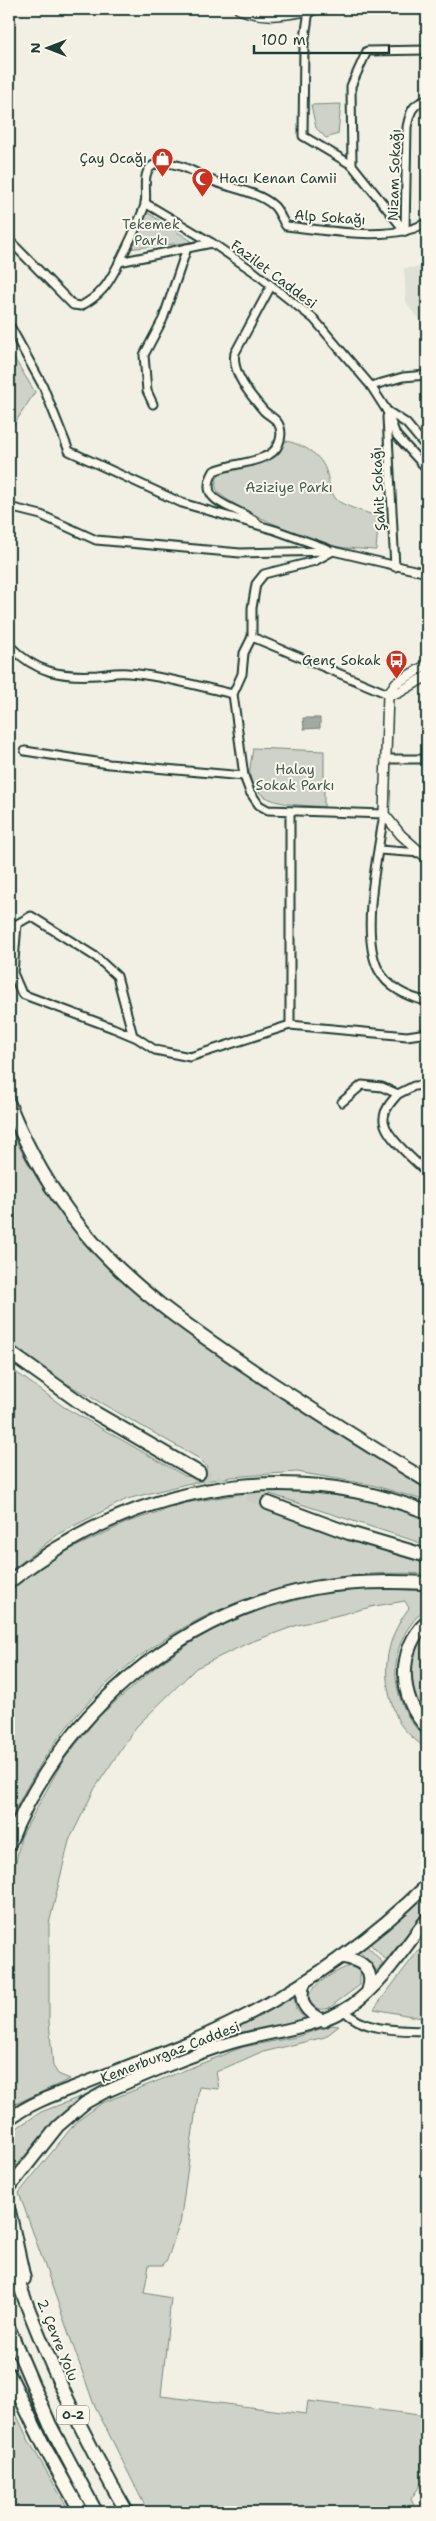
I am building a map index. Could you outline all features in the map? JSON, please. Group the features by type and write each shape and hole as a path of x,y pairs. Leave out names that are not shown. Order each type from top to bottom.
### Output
{"highway":[{"path":"9,1104 38,1166 57,1196 99,1248 133,1282 177,1318 240,1362 427,1481"},
{"path":"9,1352 92,1412 199,1473"},
{"path":"9,1582 56,1548 97,1525 144,1505 200,1491 249,1485 302,1486 360,1493 427,1512"},
{"path":"268,1504 349,1533 427,1556"},
{"path":"9,1844 33,1793 76,1730 133,1675 199,1628 239,1610 287,1594 314,1588 380,1581 427,1583"},
{"path":"427,1622 414,1637 405,1660 404,1674 409,1699 427,1727"},
{"path":"9,2211 30,2313"},
{"name":"2. Çevre Yolu","path":"9,2256 52,2370 75,2420 127,2512"},
{"name":"O-2","path":"9,2329 46,2418 96,2512"},
{"path":"9,2374 44,2446 81,2512"}],"main road":[{"name":"Kemerburgaz Caddesi","path":"9,2119 39,2102 227,2025 305,1981 341,1957 396,1913 427,1885"},
{"name":"Kemerburgaz Caddesi","path":"13,2184 58,2126 85,2103 102,2093 218,2047 259,2036 303,2028 324,2021 343,2010 367,1992 427,1919"},
{"path":"341,1957 359,1961 367,1969 370,1983 367,1992"},
{"path":"305,1981 302,1995 303,2006 311,2014 324,2021"}],"street":[{"path":"239,9 256,16 279,16 313,9 304,45 303,136 352,165 405,231"},
{"path":"352,165 351,86 367,51 427,50"},
{"name":"Nizam Sokağı","path":"405,231 407,127 410,112 418,102 427,100"},
{"name":"Alp Sokağı","path":"9,240 73,305 81,306 102,290 119,262 145,203 146,176 150,168 156,164 168,164 184,168 213,181 253,194 275,207 286,226 358,233 405,231 418,228 427,222"},
{"name":"Fazilet Caddesi","path":"145,203 212,243 314,319 371,386 387,410"},
{"path":"119,262 212,243"},
{"path":"153,404 147,391 144,355 163,319 187,248"},
{"path":"259,525 247,514 216,502 209,492 208,480 214,471 222,467 271,454 278,446 282,434 278,423 265,412 238,374 234,361 235,353 271,286"},
{"path":"10,326 42,386 69,451 182,503 259,525 333,551 427,573"},
{"path":"371,386 403,377 427,375"},
{"path":"387,410 406,423 427,448"},
{"path":"387,410 396,435 427,469"},
{"name":"Şahit Sokağı","path":"387,410 395,567"},
{"path":"9,507 41,515 96,540 240,553 333,551"},
{"path":"333,551 315,561 264,574 256,584 252,638 244,653 242,674 234,694 244,776 250,792 259,805 268,810 384,814"},
{"path":"252,638 388,694 398,693 427,676"},
{"path":"10,646 23,659 38,669 58,674 83,676 127,672 234,694"},
{"path":"427,665 396,683 388,694 384,814 372,897 371,935 378,969 386,980 398,990 413,998 427,1001"},
{"path":"25,750 109,764 244,776"},
{"path":"386,759 427,759"},
{"path":"290,812 290,1024"},
{"path":"384,814 391,825 424,855"},
{"path":"379,850 424,855"},
{"path":"137,1038 22,994 13,973 17,924 30,916 96,957 117,976 133,1036 137,1038 155,1050 190,1057 290,1024 407,1036 427,1033"},
{"path":"342,1102 362,1085 382,1087 398,1094"},
{"path":"427,1085 414,1086 398,1094 388,1106 384,1117 384,1126 392,1138 427,1173"},
{"path":"343,2010 351,2018 377,2029 427,2031"}],"shaded area":[{"path":"427,267 427,326 411,310 406,302 404,268"},
{"path":"303,718 320,718 320,728 304,729"}],"green space":[{"path":"341,104 338,134 326,138 316,128 311,105"},
{"name":"Tekemek Parkı","path":"145,211 193,242 127,249"},
{"path":"9,350 35,392 9,432"},
{"name":"Aziziye Parkı","path":"281,440 309,450 320,460 327,474 332,493 339,502 379,517 376,550 339,547 309,538 252,514 223,497 217,490 217,478 221,472 236,463 267,454 273,441"},
{"name":"Halay Sokak Parkı","path":"253,748 324,751 324,807 280,802 261,794 254,786 250,776"},
{"path":"9,1126 33,1171 59,1210 88,1245 119,1276 154,1305 229,1359 427,1487 427,1501 372,1485 297,1472 231,1477 186,1484 127,1499 60,1533 9,1572 9,1367 64,1407 185,1476 201,1478 207,1467 200,1459 48,1373 9,1341"},
{"path":"260,1491 303,1492 366,1500 427,1517 427,1545 270,1494 264,1508 342,1538 427,1564 427,1574 375,1574 324,1579 275,1590 227,1606 182,1628 140,1656 101,1689 66,1728 21,1797 9,1822 9,1591 46,1561 128,1522 185,1503"},
{"path":"377,1588 427,1591 427,1607 411,1624 403,1638 398,1653 396,1669 397,1685 401,1700 407,1715 427,1740 427,1750 400,1724 388,1690 387,1662 389,1648 400,1621 409,1608 405,1601 375,1606 298,1625 248,1643 196,1668 136,1727 95,1788 69,1841 49,1924 49,2021 53,2066 58,2074 70,2079 9,2107 9,1896 21,1837 62,1762 98,1717 158,1665 216,1626 263,1609 320,1594"},
{"path":"427,1632 427,1719 415,1699 410,1675 414,1651 419,1641"},
{"path":"427,1893 427,1910 386,1960 370,1944"},
{"path":"427,1939 427,2019 374,2009"},
{"path":"367,1946 383,1963 377,1971 360,1952"},
{"path":"352,1966 360,1972 360,1985 329,2008 316,2008 310,2002 310,1994 315,1987 337,1971"},
{"path":"294,1996 296,2009 306,2020 233,2036 210,2044 208,2041"},
{"path":"332,2025 339,2026 325,2037 259,2053 216,2072 219,2089 199,2087 180,2224 163,2265 149,2265 144,2293 171,2298 161,2396 306,2414 308,2401 427,2416 427,2475 411,2499 417,2512 148,2512 93,2402 19,2193 76,2122 102,2103 243,2047 296,2037"},
{"path":"427,2081 427,2142 421,2141"},
{"path":"85,2095 51,2124 14,2169 9,2133 41,2112"},
{"path":"9,2399 29,2441 70,2512 9,2512"}],"tunnel":[{"path":"199,1473 268,1503"}],"place":[{"name":"Çay Ocağı","path":"163,177"},
{"name":"Hacı Kenan Camii","path":"203,197"},
{"name":"Genç Sokak","path":"397,679"}]}
